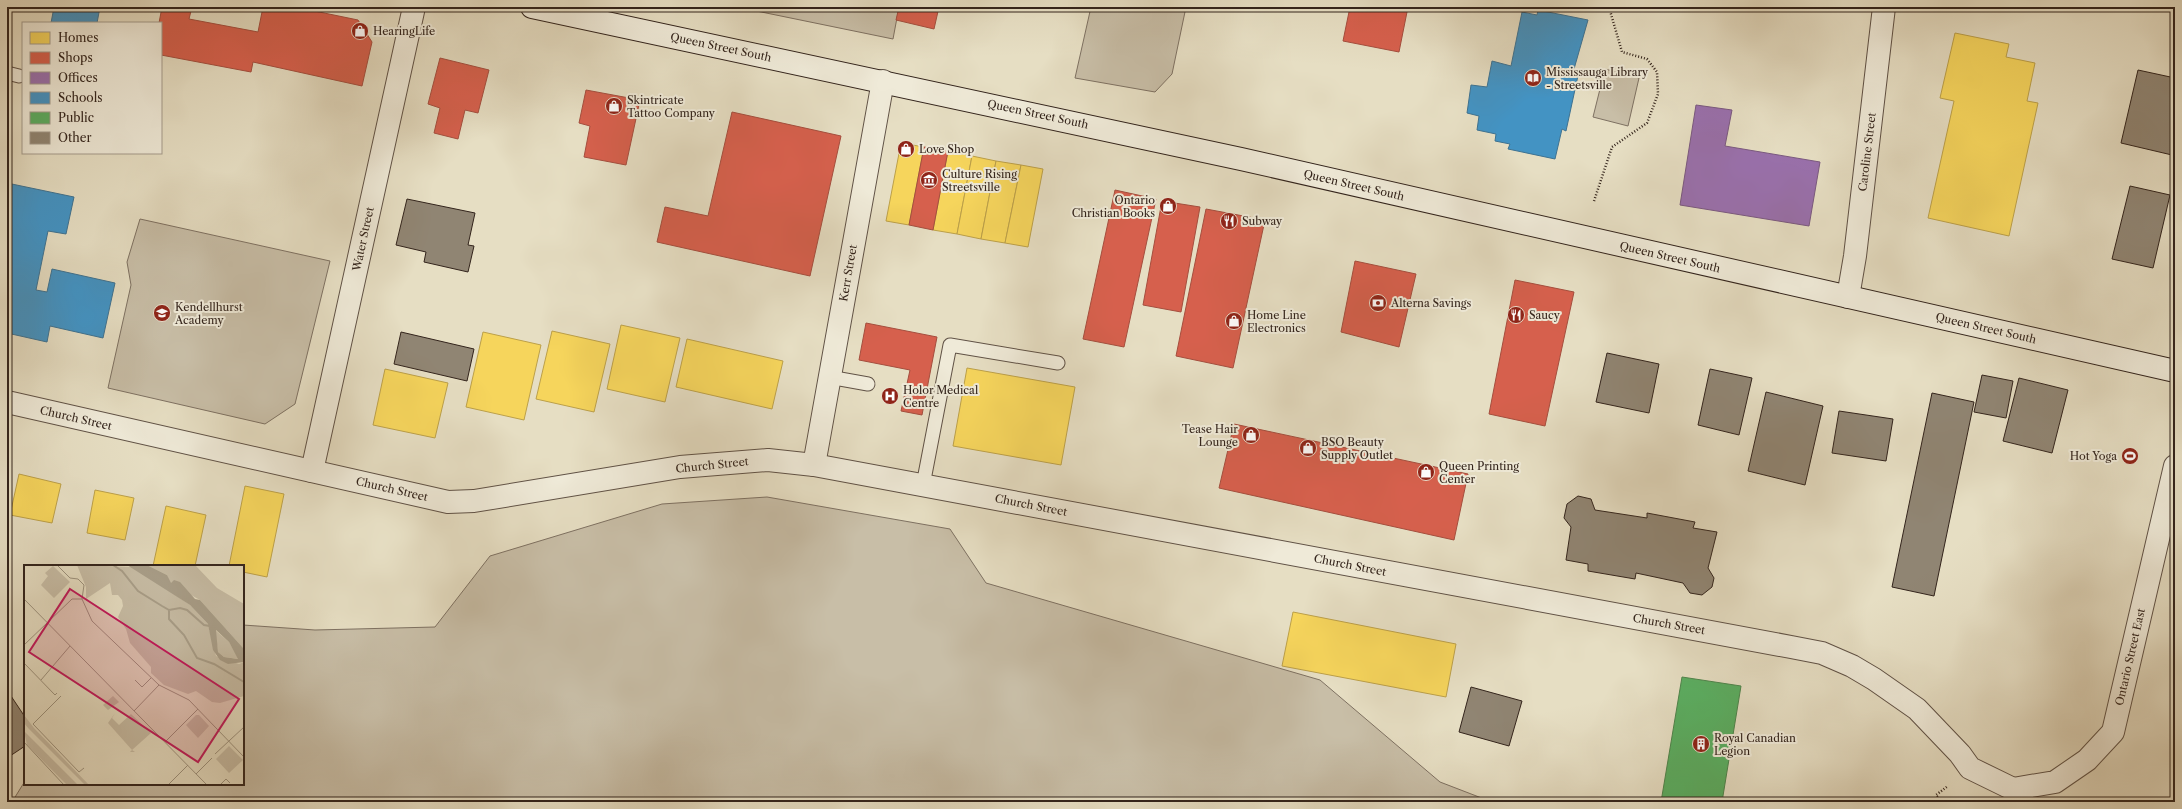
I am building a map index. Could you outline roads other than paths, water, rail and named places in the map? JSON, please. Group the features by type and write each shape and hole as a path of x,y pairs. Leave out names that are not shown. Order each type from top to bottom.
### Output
{"street":[{"name":"Water Street","path":"312,471 414,7"},
{"name":"Queen Street South","path":"532,7 1247,160 2175,371"},
{"name":"Caroline Street","path":"1848,297 1856,248 1884,7"},
{"name":"Kerr Street","path":"814,465 883,81"},
{"name":"Church Street","path":"7,402 448,502 481,500 680,467 734,461 768,460 814,465 1822,653 1852,666 1874,679 1917,709 1960,754 1970,768 2014,795"},
{"name":"Ontario Street East","path":"2014,795 2055,782 2087,760 2112,732 2175,466"}],"lane":[{"path":"922,485 950,345 1058,363"},
{"path":"829,377 868,384"}],"place":[{"name":"HearingLife","path":"360,31"},
{"name":"Mississauga Library - Streetsville","path":"1533,78"},
{"name":"Skintricate Tattoo Company","path":"614,106"},
{"name":"Love Shop","path":"906,149"},
{"name":"Culture Rising Streetsville","path":"929,180"},
{"name":"Ontario Christian Books","path":"1168,206"},
{"name":"Subway","path":"1229,221"},
{"name":"Alterna Savings","path":"1378,303"},
{"name":"Kendellhurst Academy","path":"162,313"},
{"name":"Saucy","path":"1516,315"},
{"name":"Home Line Electronics","path":"1234,321"},
{"name":"Holor Medical Centre","path":"890,396"},
{"name":"Tease Hair Lounge","path":"1251,435"},
{"name":"BSO Beauty Supply Outlet","path":"1308,448"},
{"name":"Hot Yoga","path":"2130,456"},
{"name":"Queen Printing Center","path":"1426,472"},
{"name":"Royal Canadian Legion","path":"1701,744"}]}
